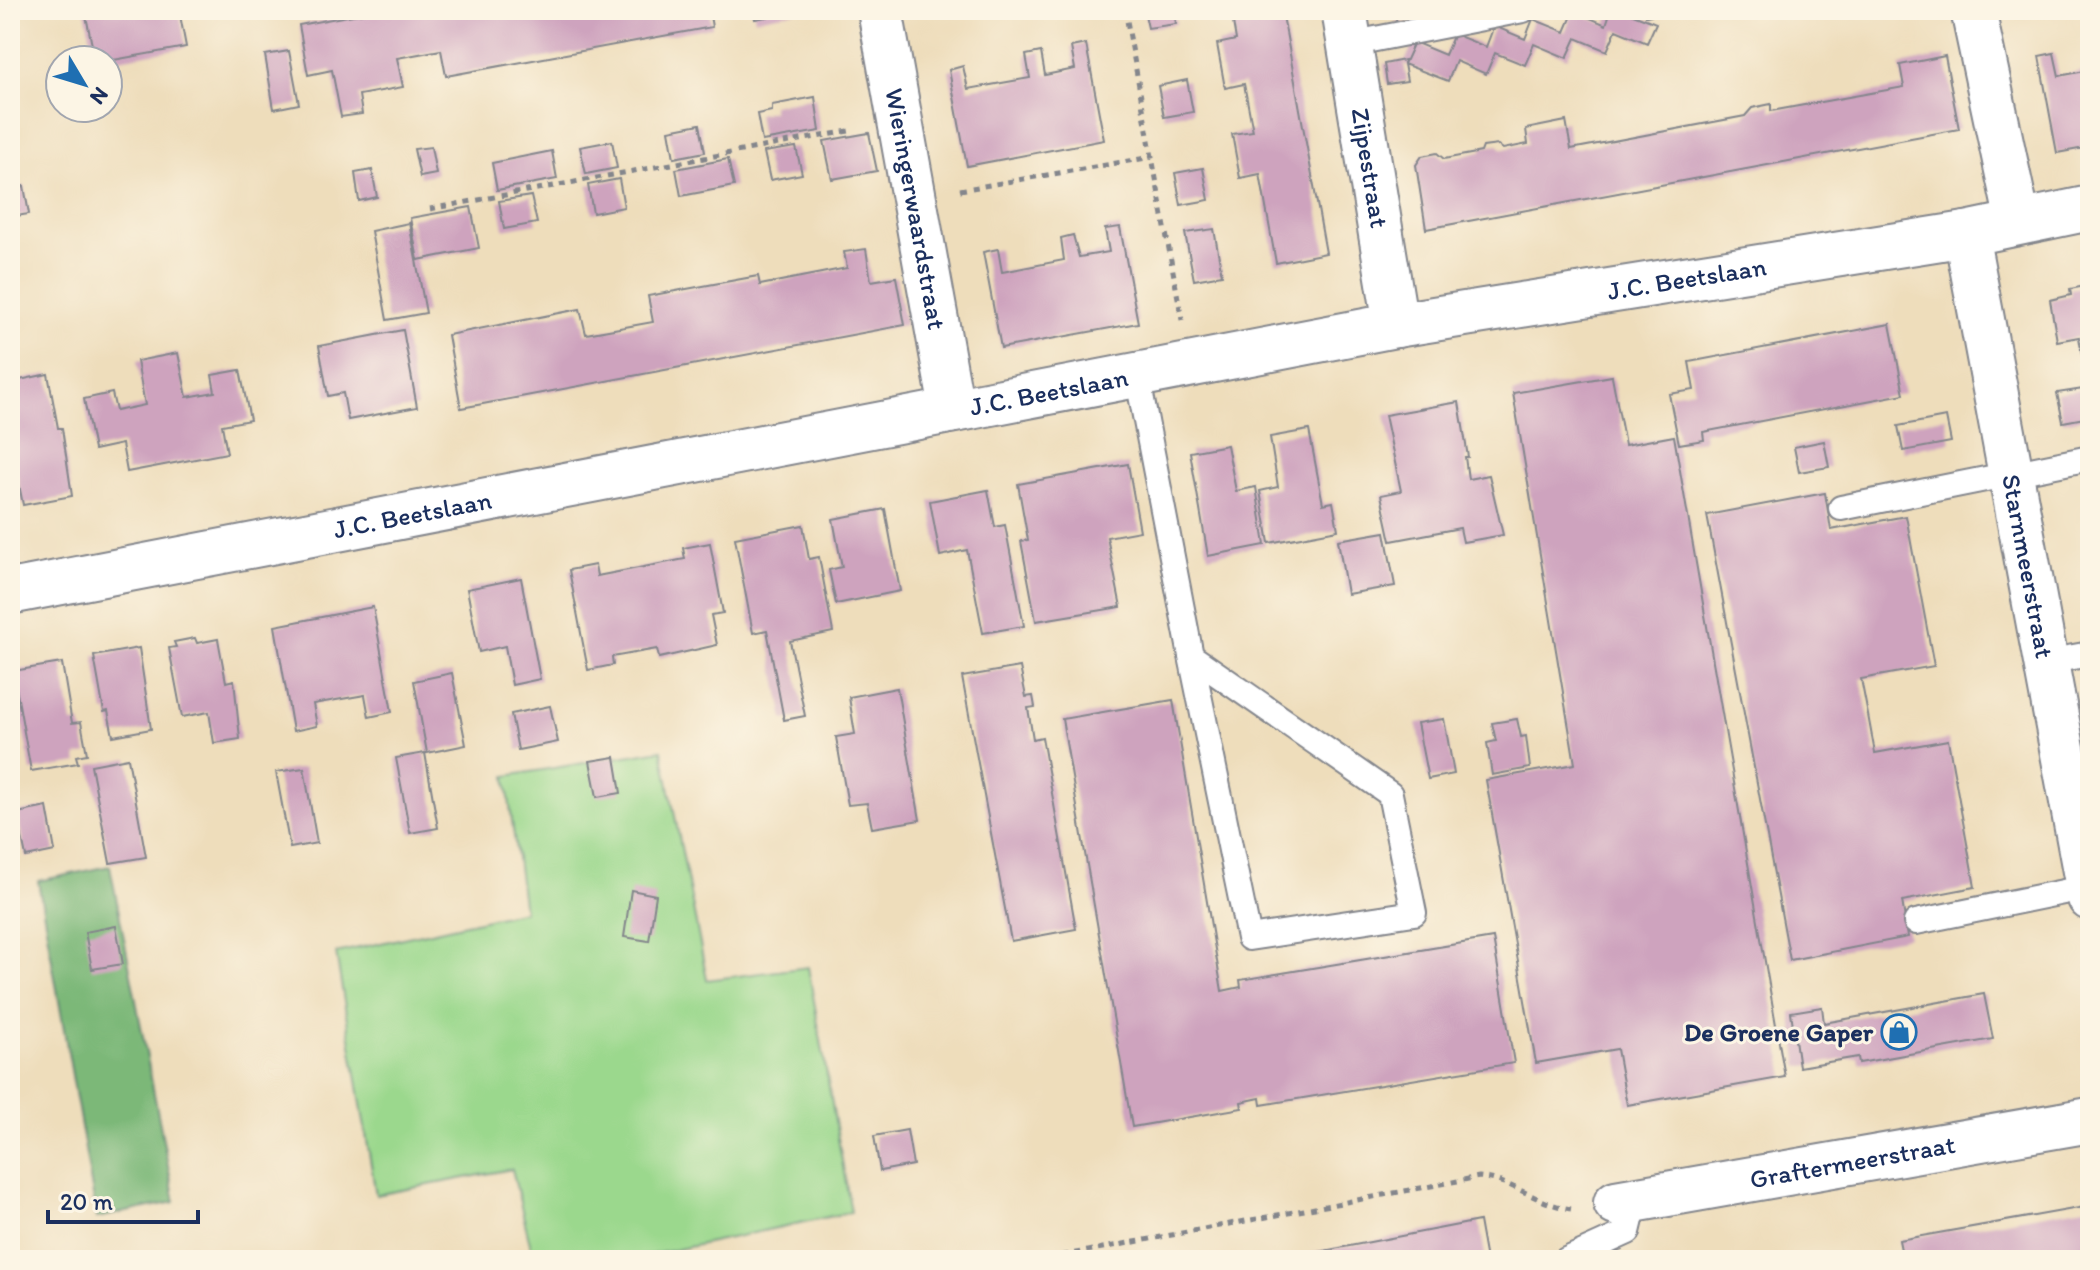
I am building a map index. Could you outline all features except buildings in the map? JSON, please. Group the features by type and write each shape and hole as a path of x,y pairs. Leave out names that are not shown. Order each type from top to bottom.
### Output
{"street":[{"name":"Wieringerwaardstraat","path":"880,10 952,409"},
{"path":"1973,10 2018,222"},
{"name":"Zijpestraat","path":"1347,27 1396,325"},
{"name":"J.C. Beetslaan","path":"10,592 1396,325 1966,234 2090,208"},
{"name":"Starnmeerstraat","path":"1966,234 2089,892"},
{"name":"Graftermeerstraat","path":"1626,1201 2090,1120"}],"lane":[{"path":"1347,27 1523,10"},
{"path":"1137,374 1191,656 1249,938 1414,913 1390,794 1191,656"},
{"path":"1841,508 2010,471 2090,458"},
{"path":"2046,662 2090,654"},
{"path":"1916,922 2089,892"},
{"path":"1566,1260 1628,1232 1626,1201"}],"path":[{"path":"1125,10 1191,364"},
{"path":"430,209 900,122"},
{"path":"914,198 1152,157"},
{"path":"1039,1260 1466,1178 1496,1178 1549,1205 1571,1209 1626,1201"}],"green space":[{"path":"662,750 707,980 808,967 851,1212 628,1260 534,1260 512,1169 376,1195 336,953 524,911 506,776"},
{"path":"110,866 175,1202 97,1218 38,881"}],"place":[{"name":"De Groene Gaper","path":"1899,1032"}]}
